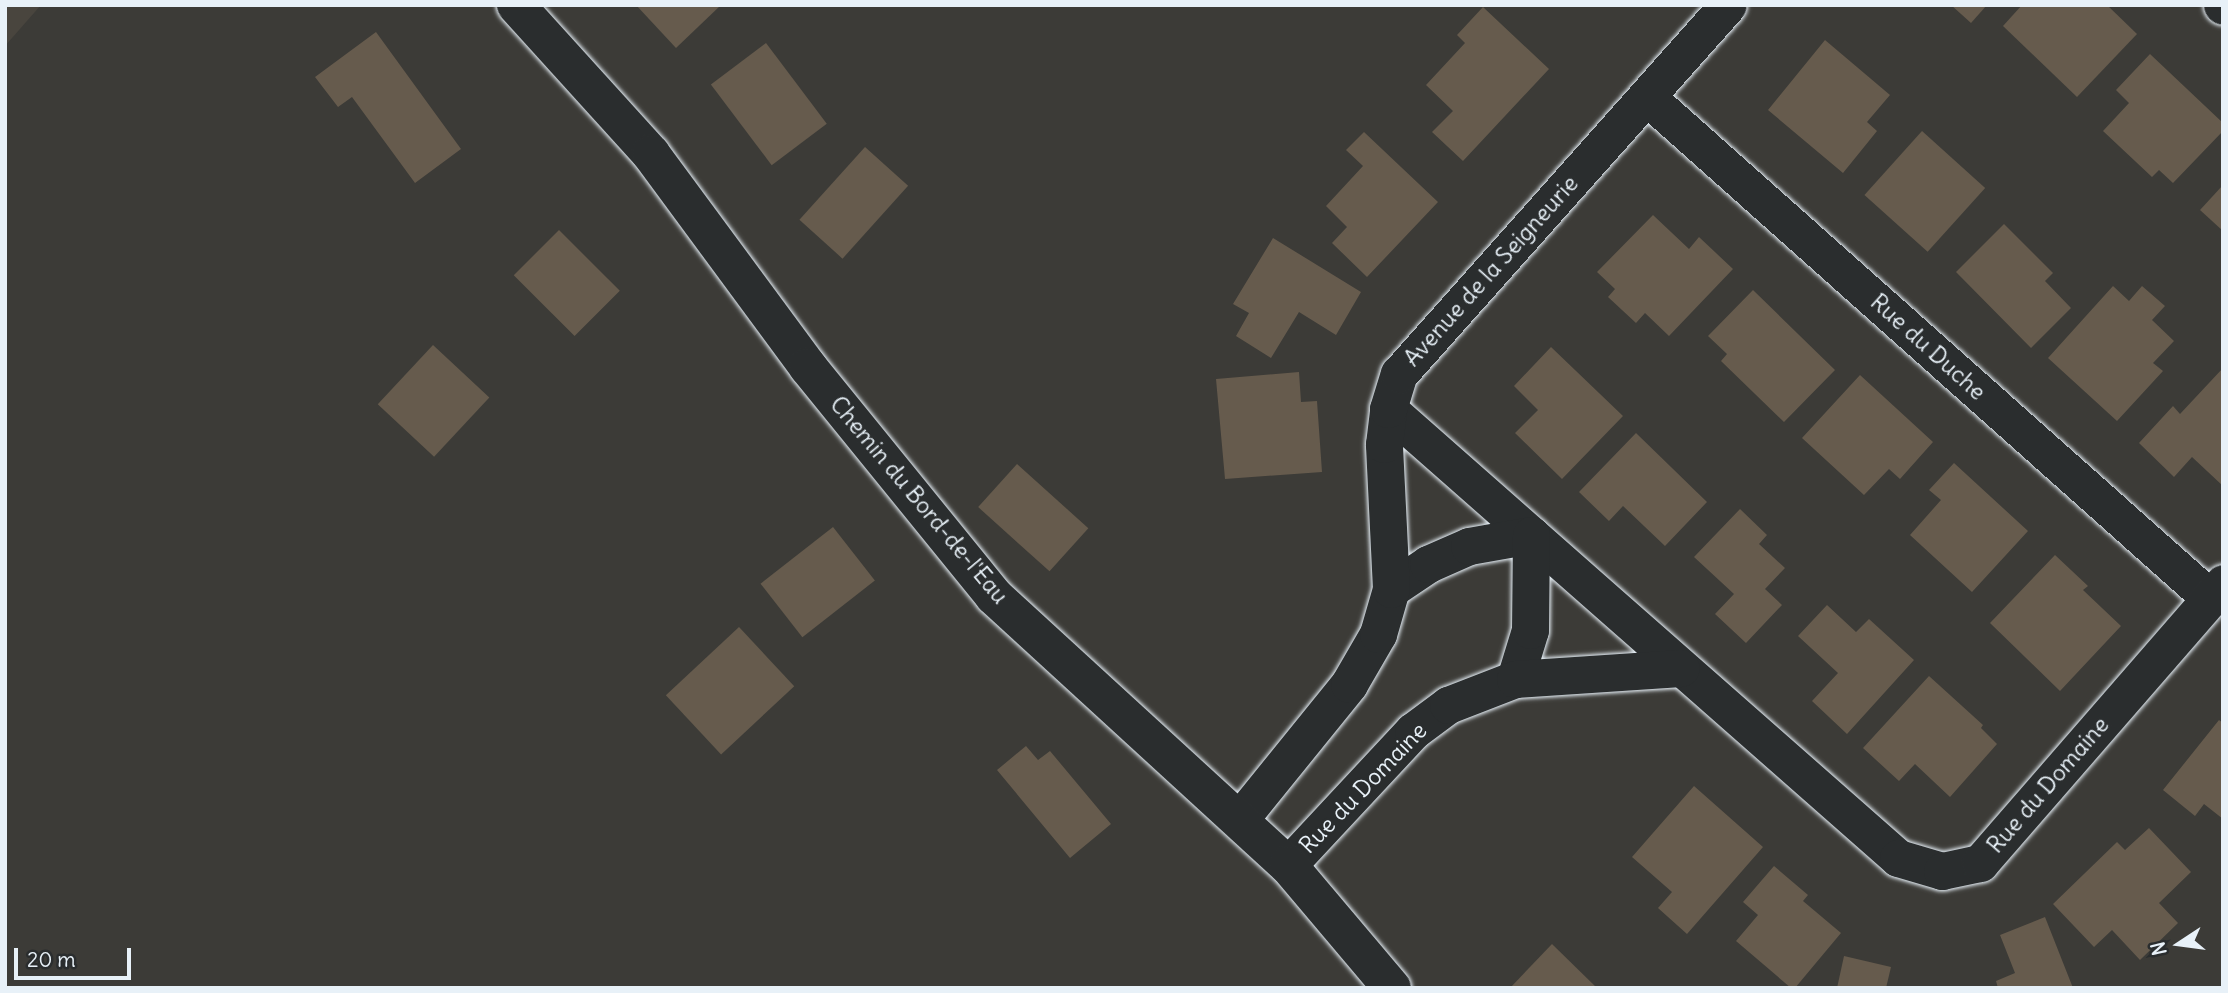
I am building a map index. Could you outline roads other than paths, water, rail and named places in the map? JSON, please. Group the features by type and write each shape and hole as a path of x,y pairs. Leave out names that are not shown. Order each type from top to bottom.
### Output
{"street":[{"name":"Chemin du Bord-de-l'Eau","path":"516,5 650,154 808,367 994,596 1289,865 1392,988"},
{"name":"Avenue de la Seigneurie","path":"1239,820 1349,684 1378,634 1391,589 1384,444 1388,409 1399,374 1728,5"},
{"name":"Rue du Duche","path":"1647,97 2216,590"},
{"name":"Rue du Domaine","path":"1388,409 1898,858 1942,871 1980,863 2216,590"},
{"path":"1391,589 1428,564 1469,546 1531,535 1530,630 1515,679"},
{"name":"Rue du Domaine","path":"1289,865 1413,731 1448,705 1515,679 1681,668"}]}
